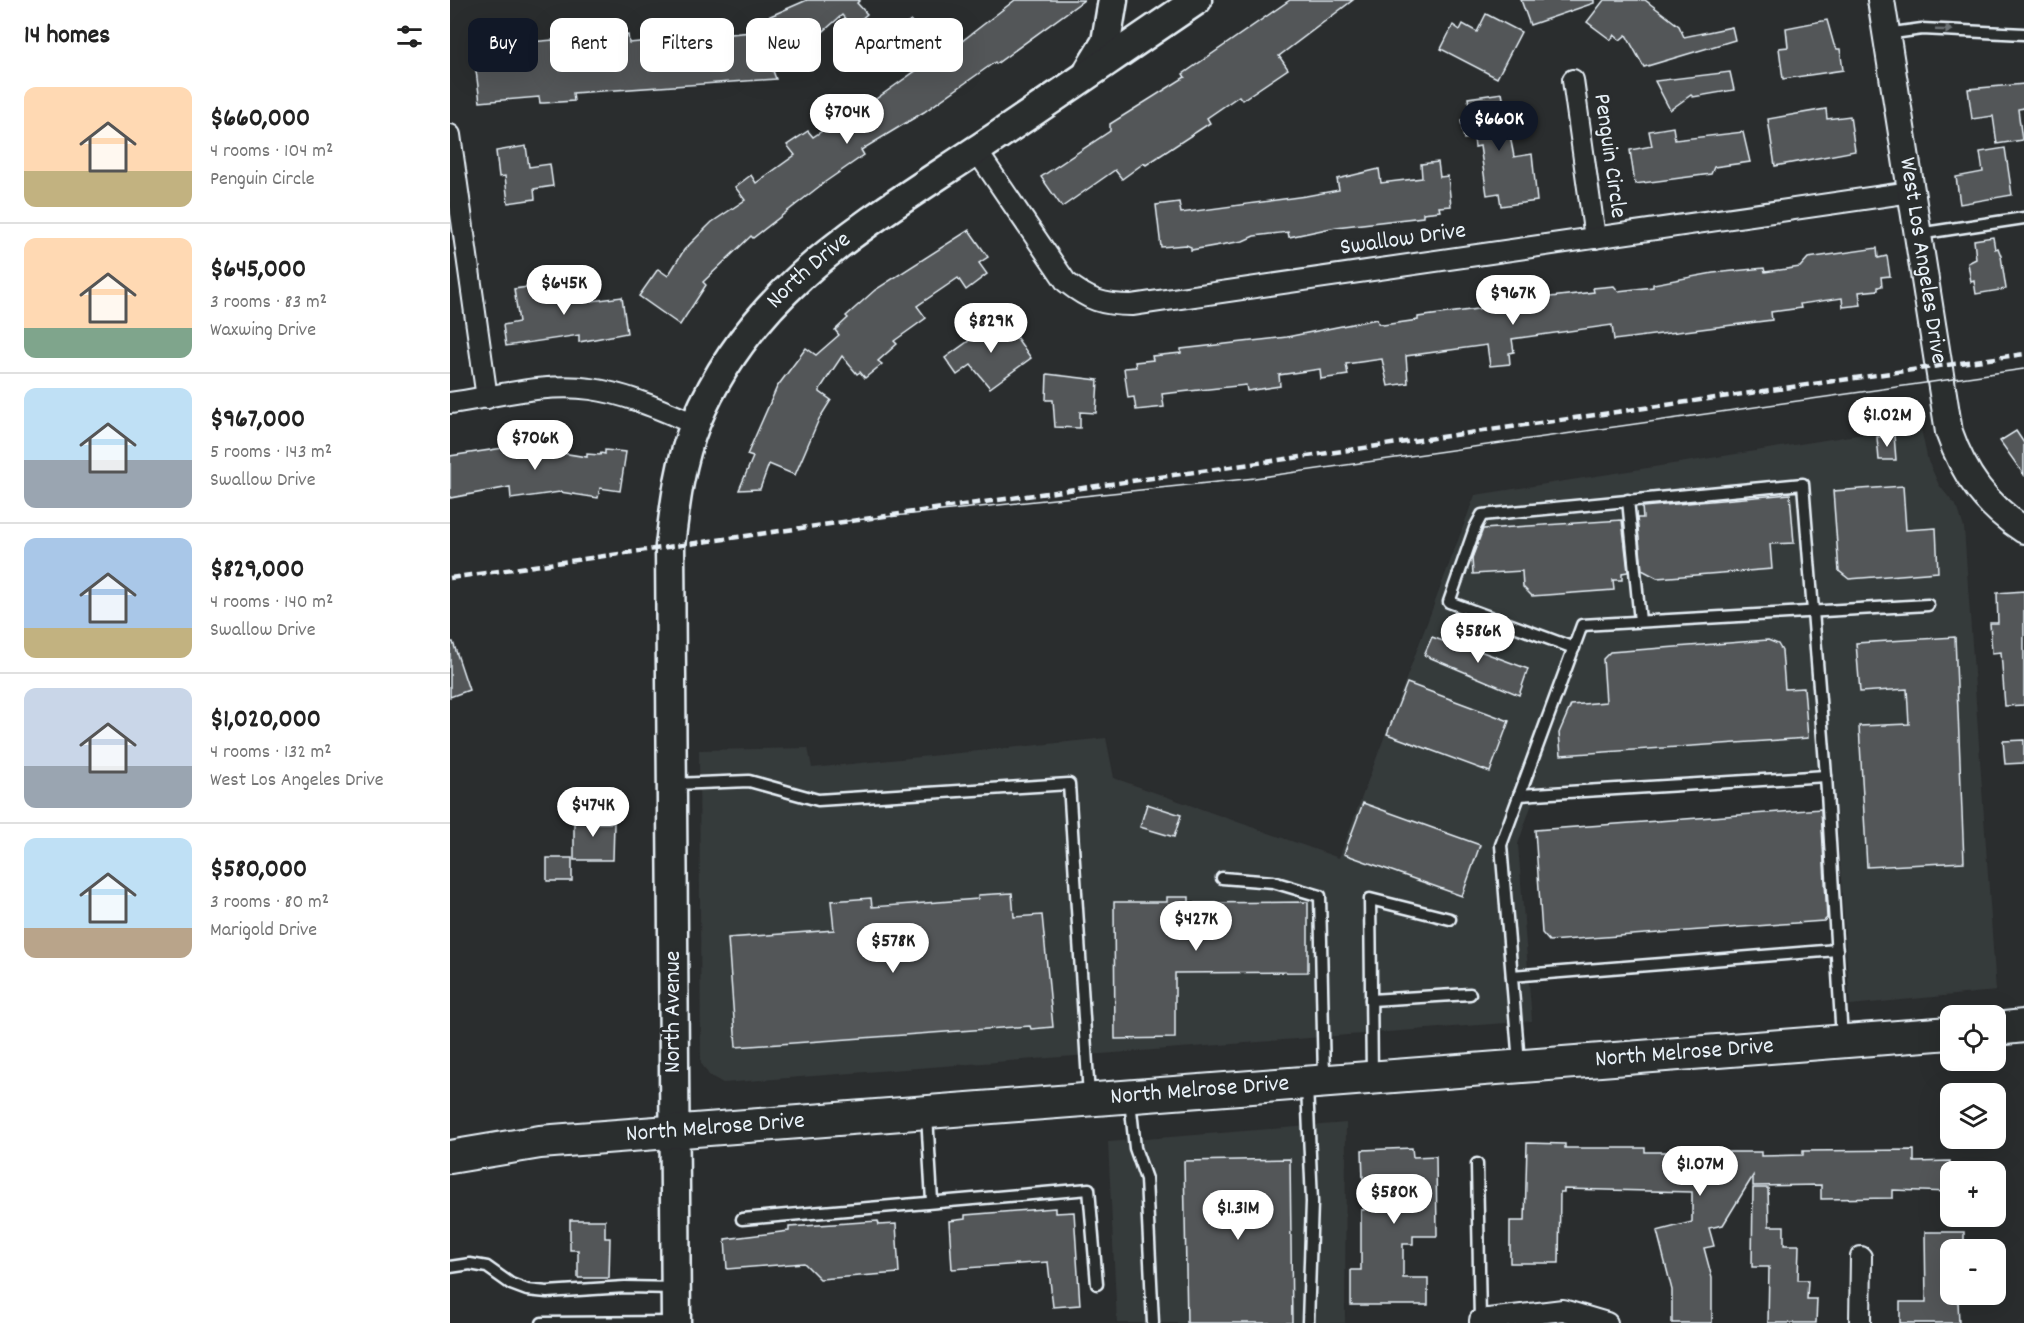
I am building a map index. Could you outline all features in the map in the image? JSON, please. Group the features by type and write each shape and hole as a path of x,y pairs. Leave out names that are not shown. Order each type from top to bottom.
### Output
{"main road":[{"path":"1086,75 1106,42 1113,0"},
{"name":"North Drive","path":"673,700 670,546 677,486 695,424 717,377 756,321 796,280 856,229 1197,0"},
{"name":"North Avenue","path":"673,700 676,1323"},
{"path":"2006,1028 2024,1026"},
{"name":"North Melrose Drive","path":"450,1157 540,1142 1940,1035"}],"street":[{"name":"West Los Angeles Drive","path":"1881,0 1948,432 1958,459 1989,505 2024,530"},
{"name":"Penguin Circle","path":"1573,80 1595,238"},
{"path":"450,135 487,398"},
{"name":"Swallow Drive","path":"976,150 1066,282 1084,296 1107,305 1132,305 1911,192"},
{"path":"450,403 545,389 589,389 624,396 695,424"},
{"path":"1860,1323 1862,1257"},
{"path":"1480,1321 1563,1310 1607,1323"}],"lane":[{"path":"1886,34 1922,29 2024,34"},
{"path":"1918,234 2024,218"},
{"path":"1574,648 1449,602 1474,528 1482,515 1803,484 1826,776 1842,1042"},
{"path":"1628,500 1640,621"},
{"path":"1520,1066 1501,845 1582,625 1928,605"},
{"path":"1519,795 1826,776"},
{"path":"674,784 749,781 818,800 1069,784 1089,1100"},
{"path":"1222,878 1273,882 1320,896 1308,1323"},
{"path":"1372,1078 1370,899 1450,919"},
{"path":"1512,976 1837,950"},
{"path":"1371,1000 1470,994"},
{"path":"1130,1096 1135,1148 1146,1179 1153,1323"},
{"path":"927,1112 932,1201"},
{"path":"1478,1164 1480,1321"},
{"path":"742,1219 1089,1189 1097,1284"},
{"path":"450,1267 470,1264 487,1267 511,1284 527,1290 547,1292 625,1287 676,1288"},
{"path":"542,1323 676,1323"}],"shaded area":[{"path":"1920,425 1928,461 1939,485 1958,509 1964,528 1996,991 1850,1005 1833,767 1538,786 1518,844 1532,1021 723,1083 709,1075 701,1063 699,750 808,748 812,768 1106,738 1114,778 1339,858 1475,495"},
{"path":"1346,1123 1345,1323 1117,1323 1108,1142"}],"building":[{"path":"807,0 860,0 857,3 867,14 862,18 844,18 842,15 833,18 833,23 821,33 821,18 766,18"},
{"path":"1015,0 1084,0 996,64 995,62 924,112 861,150 864,155 753,238 751,236 703,282 706,285 680,325 639,296 658,269 668,276 684,250 712,222 745,200 735,187 751,175 756,183 795,155 787,145 808,131 813,137 864,103 866,106 914,72 963,72 963,40"},
{"path":"1290,0 1353,0 1279,56 1288,69 1242,100 1239,96 1207,118 1210,123 1146,165 1144,163 1122,179 1115,170 1062,207 1041,177 1110,131 1110,124 1185,77 1183,74"},
{"path":"1521,0 1594,0 1594,3 1530,25"},
{"path":"1604,0 1645,0 1679,26 1684,37 1732,27 1735,40 1644,67 1626,35 1620,40 1614,35 1611,40 1587,22"},
{"path":"1486,14 1521,32 1497,78 1441,49 1453,25 1460,30 1463,24 1477,32"},
{"path":"1827,20 1834,45 1840,49 1843,70 1783,79 1779,48 1788,47 1786,28"},
{"path":"746,33 746,72 773,72 776,79 573,93 574,101 540,103 539,97 480,102 476,72 538,72 538,41 550,40 550,72 628,72 628,35 629,43 640,42 640,72 734,72 734,34"},
{"path":"1730,72 1734,90 1693,97 1691,95 1670,110 1655,81"},
{"path":"2024,84 2024,108 2018,109 2022,140 1997,144 1993,116 1972,119 1968,89"},
{"path":"1502,93 1514,157 1532,154 1537,201 1501,206 1499,193 1487,195 1480,146 1475,147 1474,138 1464,139 1461,120 1471,118 1468,98"},
{"path":"1826,109 1827,119 1850,116 1855,151 1775,166 1768,119"},
{"path":"1673,127 1675,140 1743,132 1750,162 1714,167 1711,174 1635,184 1630,150 1652,146 1649,131"},
{"path":"526,146 529,167 550,164 553,186 534,189 535,199 508,203 505,176 499,177 496,151"},
{"path":"2005,148 2012,195 1960,204 1956,177 1983,172 1980,152"},
{"path":"1438,162 1440,177 1448,176 1451,206 1439,207 1440,211 1423,213 1423,217 1336,227 1289,237 1288,232 1254,236 1243,241 1191,250 1191,247 1186,245 1161,247 1156,205 1179,202 1181,213 1306,196 1339,190 1337,179 1379,169 1381,183 1422,178 1421,164"},
{"path":"969,230 988,257 979,263 987,274 966,290 958,278 917,306 926,318 894,341 897,344 878,361 882,364 865,378 860,372 857,374 842,356 820,389 820,392 831,400 819,419 795,475 769,464 760,489 739,490 753,457 747,455 777,387 806,348 816,355 839,335 835,330 848,318 846,316 875,290"},
{"path":"1993,237 1995,249 1998,248 2001,256 2006,289 1976,294 1974,281 1971,282 1968,263 1976,259 1974,240"},
{"path":"1877,248 1878,258 1887,256 1890,276 1881,277 1882,286 1878,287 1878,290 1859,292 1861,305 1843,307 1842,298 1800,304 1801,308 1771,312 1772,320 1614,340 1612,325 1512,339 1514,352 1509,353 1510,364 1490,366 1487,345 1406,356 1408,383 1388,386 1382,359 1346,364 1348,375 1321,379 1320,369 1279,375 1280,386 1247,391 1246,385 1162,394 1164,407 1136,410 1134,397 1128,398 1124,368 1136,367 1135,362 1153,360 1152,356 1181,353 1181,349 1287,337 1377,319 1378,323 1383,325 1418,320 1418,317 1508,305 1507,302 1594,292 1593,288 1614,286 1618,291 1653,287 1653,284 1713,273 1764,268 1765,272 1800,267 1808,258"},
{"path":"550,284 551,290 555,289 556,292 591,287 592,301 622,297 627,333 579,342 579,335 506,346 503,325 519,322 514,289"},
{"path":"1002,317 1031,358 990,388 971,365 957,375 945,358"},
{"path":"1047,374 1098,380 1096,413 1080,412 1080,428 1055,427 1053,400 1046,400"},
{"path":"2016,431 2024,443 2024,475 2000,441"},
{"path":"1894,435 1896,460 1879,460 1877,437"},
{"path":"548,437 550,451 587,457 587,454 605,454 605,450 626,452 620,491 600,488 598,498 560,492 511,499 510,487 450,498 450,456 517,446 516,441"},
{"path":"1903,486 1906,530 1936,528 1938,572 1849,579 1839,571 1833,491"},
{"path":"1790,494 1794,543 1770,544 1772,569 1657,578 1642,570 1637,518 1643,518 1642,507"},
{"path":"1622,520 1628,572 1622,573 1622,580 1613,580 1614,590 1532,596 1523,587 1522,571 1473,574 1472,558 1483,529"},
{"path":"2024,591 2024,705 2005,706 2001,652 1992,653 1990,623 1998,623 1997,593"},
{"path":"1432,637 1443,641 1445,638 1528,669 1519,695 1424,655"},
{"path":"1955,637 1964,862 1867,867 1859,726 1909,724 1907,689 1860,692 1856,643"},
{"path":"1768,640 1778,644 1782,651 1785,689 1804,688 1808,738 1561,755 1559,733 1571,705 1606,702 1603,659 1610,652"},
{"path":"450,642 453,642 469,690 450,697"},
{"path":"1407,683 1509,721 1490,772 1387,734"},
{"path":"2024,740 2024,763 2005,764 2003,741"},
{"path":"1363,803 1480,845 1462,896 1344,854"},
{"path":"1147,804 1181,815 1174,837 1140,827"},
{"path":"1821,809 1827,918 1824,921 1549,941 1542,933 1535,830"},
{"path":"574,813 598,813 598,823 614,823 613,860 574,860"},
{"path":"547,858 572,858 572,881 547,881"},
{"path":"1012,893 1014,917 1042,915 1053,1027 1031,1029 1030,1026 736,1047 728,938 834,930 831,901 871,898 872,907 978,899 978,895"},
{"path":"1167,897 1189,897 1189,903 1308,902 1308,972 1175,973 1175,1038 1115,1039 1114,902 1167,902"},
{"path":"1527,1143 1565,1144 1565,1148 1645,1148 1645,1152 1761,1152 1761,1156 1803,1155 1803,1151 1914,1150 1914,1162 1940,1161 1940,1192 1893,1190 1893,1198 1821,1199 1821,1185 1753,1186 1753,1176 1723,1225 1709,1228 1714,1246 1704,1248 1712,1278 1712,1323 1672,1323 1672,1290 1657,1231 1692,1222 1692,1192 1564,1189 1564,1192 1560,1192 1559,1263 1510,1263 1510,1221 1525,1221"},
{"path":"1412,1148 1413,1157 1436,1156 1437,1236 1413,1236 1413,1244 1403,1244 1403,1278 1428,1278 1428,1305 1351,1305 1351,1270 1361,1270 1361,1210 1364,1210 1362,1150"},
{"path":"1290,1159 1292,1323 1187,1323 1184,1161"},
{"path":"1753,1188 1768,1188 1769,1226 1784,1226 1784,1245 1799,1245 1798,1280 1808,1280 1807,1299 1817,1299 1816,1323 1768,1323 1769,1267 1752,1267"},
{"path":"1055,1208 1055,1213 1074,1212 1080,1305 1053,1307 1048,1262 952,1269 949,1221 965,1219 965,1215"},
{"path":"570,1220 605,1220 605,1238 610,1238 609,1278 578,1278 578,1250 570,1250"},
{"path":"878,1221 879,1225 896,1224 899,1273 820,1279 804,1263 727,1269 725,1239 789,1231 789,1227"},
{"path":"1925,1232 1964,1232 1964,1239 1940,1239 1940,1305 1958,1305 1959,1323 1900,1323 1900,1302 1926,1302"}],"tram line":[{"path":"846,521 1255,478 2024,369"}],"railway":[{"path":"450,578 2024,354"}]}
